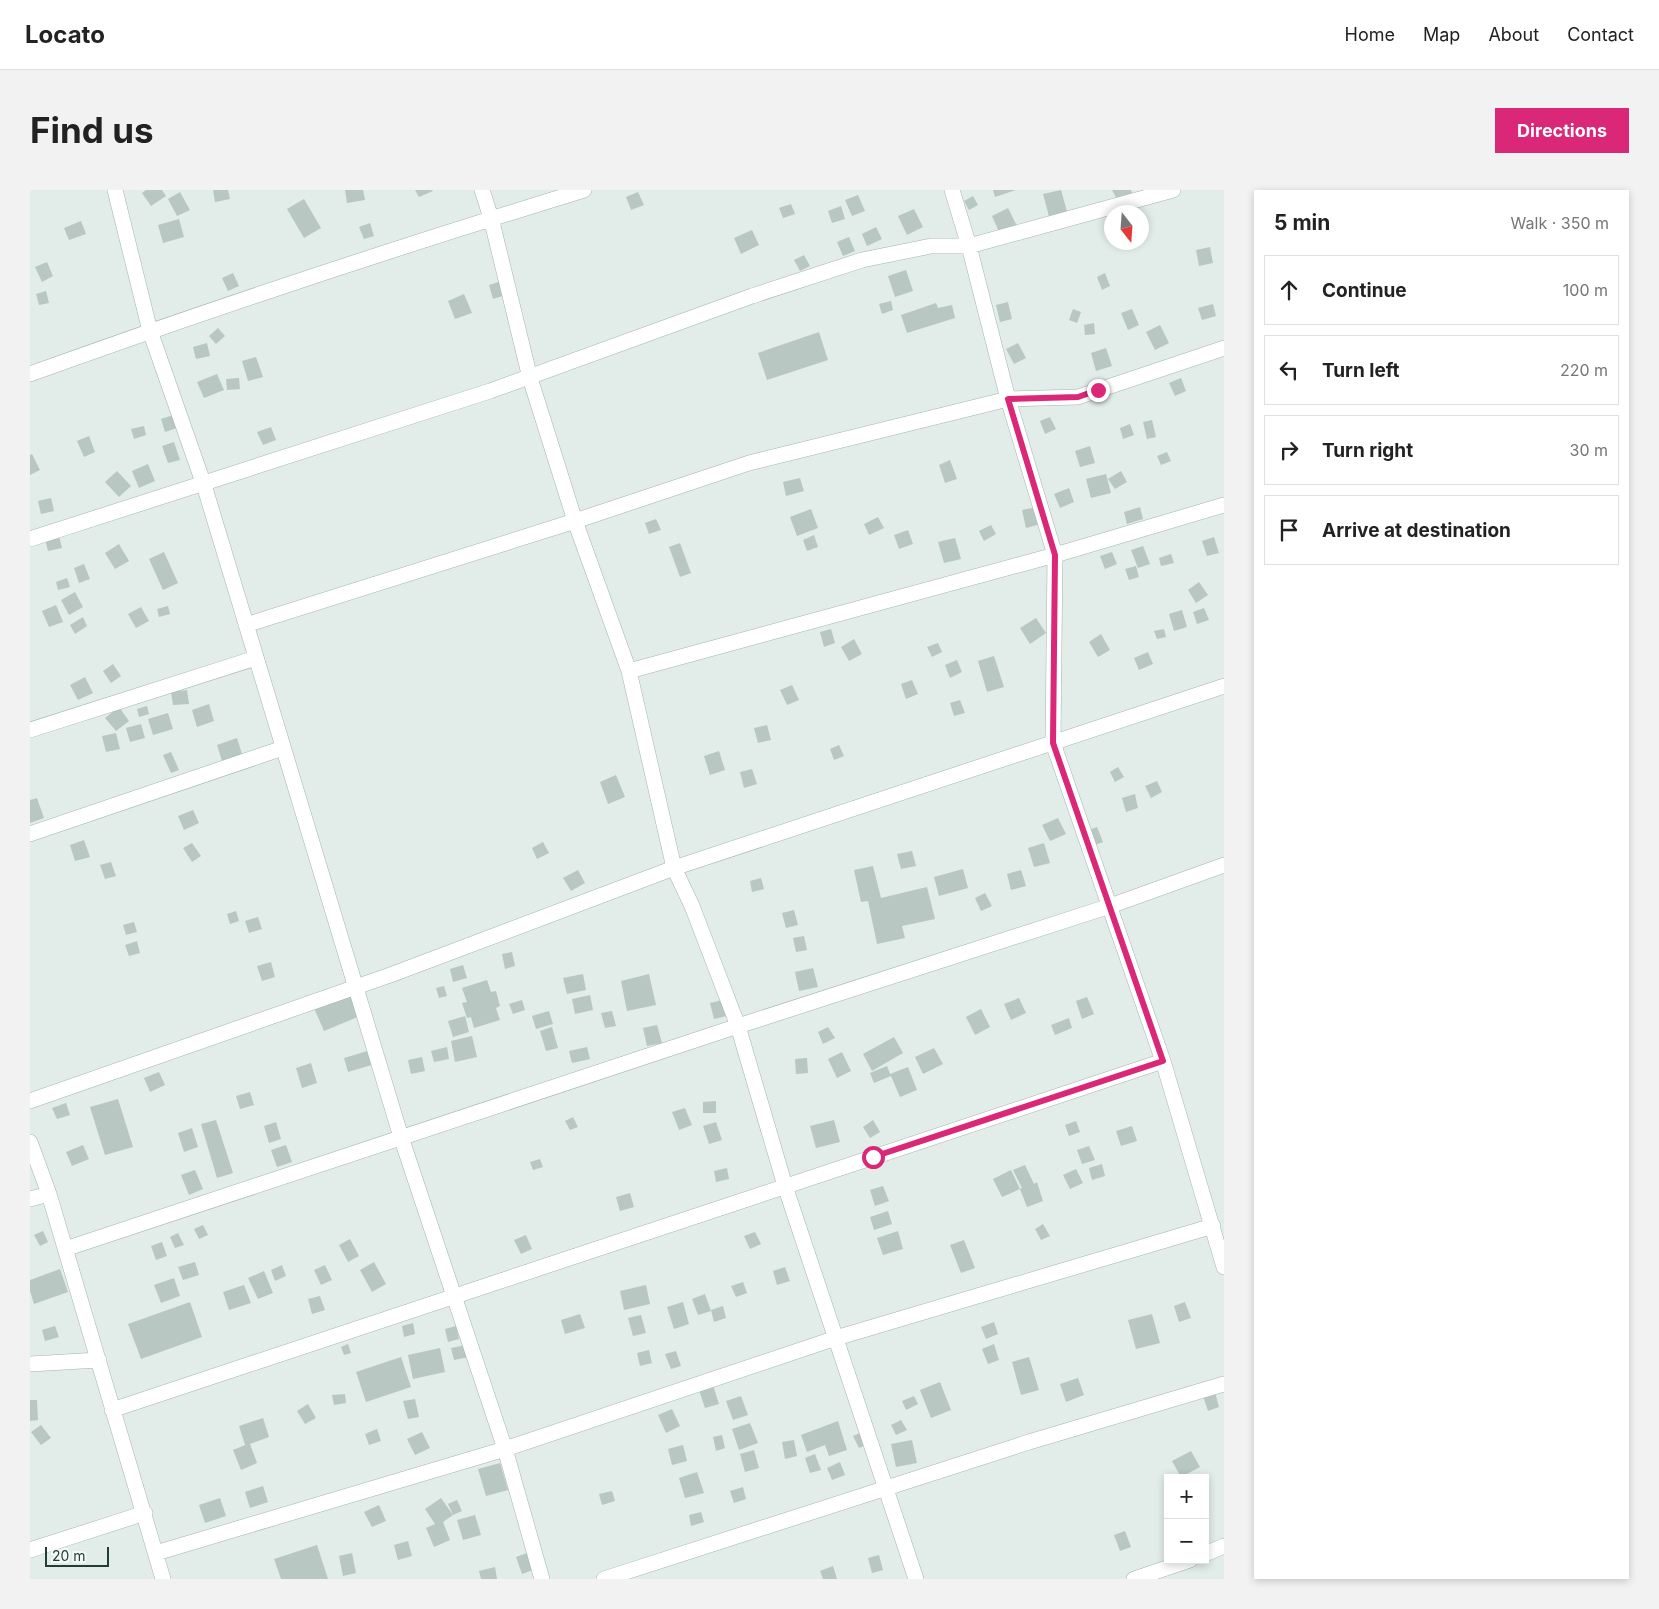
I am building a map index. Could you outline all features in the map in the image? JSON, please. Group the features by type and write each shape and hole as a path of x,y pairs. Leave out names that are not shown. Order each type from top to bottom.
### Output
{"street":[{"path":"115,190 150,331 204,485 401,1137 505,1449 542,1579"},
{"path":"482,190 491,218 530,378 575,521 628,671 674,868 692,906 738,1026 785,1186 884,1489 916,1579"},
{"path":"30,374 150,331 491,218 584,190"},
{"path":"952,190 970,246 1008,399 1055,555 1053,743 1163,1061 1224,1267"},
{"path":"30,539 204,485 530,378 752,296 862,260 931,246 970,246 1173,190"},
{"path":"246,626 575,521 749,463 1008,399 1078,397 1224,348"},
{"path":"628,671 1055,555 1224,505"},
{"path":"30,730 256,658"},
{"path":"30,1101 355,987 674,868 1224,686"},
{"path":"30,834 283,748"},
{"path":"65,1249 738,1026 1110,906 1224,865"},
{"path":"112,1410 1163,1061"},
{"path":"30,1142 49,1194 163,1579"},
{"path":"30,1199 49,1194"},
{"path":"156,1553 505,1449 836,1338 1213,1226"},
{"path":"30,1364 99,1360"},
{"path":"604,1579 884,1489 1224,1384"},
{"path":"30,1550 145,1513"},
{"path":"1209,1552 1224,1546"},
{"path":"1134,1579 1178,1564"}],"building":[{"path":"146,190 162,190 166,196 151,206 142,193"},
{"path":"213,190 228,190 230,199 215,202"},
{"path":"345,190 363,190 365,200 347,203"},
{"path":"415,190 432,190 433,191 419,197"},
{"path":"993,190 1016,190 995,197"},
{"path":"1061,190 1068,215 1050,220 1043,194"},
{"path":"1112,190 1131,190 1132,193 1118,201"},
{"path":"180,192 190,210 177,216 168,199"},
{"path":"638,192 644,205 631,210 626,197"},
{"path":"858,195 865,211 852,216 845,200"},
{"path":"973,196 978,205 969,210 964,201"},
{"path":"304,199 321,228 304,238 287,209"},
{"path":"791,204 795,214 783,218 779,208"},
{"path":"841,206 845,219 832,223 828,211"},
{"path":"1008,208 1017,226 1000,234 992,216"},
{"path":"914,209 923,227 907,235 898,216"},
{"path":"179,219 184,237 163,243 158,225"},
{"path":"81,221 86,234 69,240 64,228"},
{"path":"370,223 374,236 364,239 359,227"},
{"path":"876,227 882,239 867,246 862,234"},
{"path":"752,230 759,245 741,254 734,238"},
{"path":"849,237 855,251 843,256 837,242"},
{"path":"1210,247 1213,263 1199,266 1196,250"},
{"path":"804,255 810,266 800,271 794,260"},
{"path":"47,262 53,276 42,282 35,267"},
{"path":"906,270 913,291 895,297 888,276"},
{"path":"233,273 239,286 228,291 222,278"},
{"path":"1105,273 1110,286 1102,290 1097,277"},
{"path":"505,280 509,294 493,299 489,285"},
{"path":"46,291 49,303 39,305 36,294"},
{"path":"464,294 472,313 455,319 448,301"},
{"path":"891,301 893,310 882,314 879,304"},
{"path":"1008,302 1012,319 1000,322 996,305"},
{"path":"936,303 938,308 952,305 955,318 907,333 901,315"},
{"path":"1213,304 1216,316 1202,320 1198,308"},
{"path":"1073,309 1081,312 1077,323 1069,320"},
{"path":"1132,309 1139,325 1128,330 1121,313"},
{"path":"1094,323 1095,334 1085,335 1084,325"},
{"path":"1160,325 1169,343 1155,350 1146,332"},
{"path":"218,328 225,336 216,344 209,336"},
{"path":"819,332 828,360 767,380 758,353"},
{"path":"207,343 210,356 196,359 193,347"},
{"path":"1018,343 1026,358 1014,364 1006,349"},
{"path":"1106,348 1112,366 1096,371 1091,353"},
{"path":"256,357 263,377 248,381 242,361"},
{"path":"217,374 224,390 204,398 197,382"},
{"path":"239,378 240,389 227,390 226,379"},
{"path":"1181,378 1186,391 1175,396 1169,383"},
{"path":"173,415 177,428 165,432 161,419"},
{"path":"1050,417 1056,429 1045,434 1040,421"},
{"path":"1152,420 1156,437 1147,439 1143,422"},
{"path":"1130,424 1134,435 1123,439 1120,428"},
{"path":"144,426 146,435 134,439 131,429"},
{"path":"271,427 276,440 263,445 257,432"},
{"path":"89,436 95,452 84,457 77,441"},
{"path":"174,442 180,460 168,463 162,446"},
{"path":"1090,446 1095,463 1080,467 1075,451"},
{"path":"1167,452 1171,461 1161,465 1157,456"},
{"path":"32,454 40,470 30,475 30,455"},
{"path":"950,460 957,479 945,483 939,465"},
{"path":"148,464 155,481 139,488 132,471"},
{"path":"117,471 131,486 119,497 105,482"},
{"path":"1121,471 1127,482 1115,489 1108,479"},
{"path":"1106,474 1111,493 1091,498 1086,479"},
{"path":"800,478 804,491 786,496 783,482"},
{"path":"1069,488 1074,502 1060,508 1054,494"},
{"path":"51,498 54,511 41,514 38,501"},
{"path":"1037,507 1041,524 1026,528 1022,510"},
{"path":"1140,507 1143,519 1127,524 1124,512"},
{"path":"811,509 818,528 797,536 790,517"},
{"path":"878,517 884,528 869,535 864,524"},
{"path":"656,519 661,530 649,534 645,523"},
{"path":"991,525 996,534 984,541 979,531"},
{"path":"908,530 913,544 899,549 894,535"},
{"path":"58,532 62,548 48,551 44,535"},
{"path":"814,535 818,547 807,551 803,540"},
{"path":"1214,537 1219,553 1207,556 1202,541"},
{"path":"955,538 961,559 944,563 938,542"},
{"path":"680,543 691,573 680,577 669,547"},
{"path":"119,544 129,561 115,569 105,553"},
{"path":"1143,546 1150,564 1138,568 1131,550"},
{"path":"164,552 178,583 163,590 149,559"},
{"path":"1112,552 1117,564 1105,569 1100,556"},
{"path":"1171,554 1174,563 1161,566 1159,558"},
{"path":"84,564 90,579 79,583 74,568"},
{"path":"1136,566 1139,577 1129,580 1125,569"},
{"path":"67,578 70,587 58,590 56,582"},
{"path":"1199,582 1208,595 1196,603 1188,590"},
{"path":"75,592 83,607 69,615 61,600"},
{"path":"56,605 63,622 49,627 42,611"},
{"path":"168,606 170,614 159,617 157,609"},
{"path":"141,607 149,621 136,628 128,614"},
{"path":"1204,608 1209,620 1197,624 1193,612"},
{"path":"1182,610 1187,627 1174,631 1169,614"},
{"path":"83,617 87,626 75,634 70,625"},
{"path":"1036,618 1046,633 1030,644 1020,628"},
{"path":"831,629 835,643 824,647 820,632"},
{"path":"1164,629 1166,637 1157,639 1154,631"},
{"path":"1101,634 1110,650 1098,657 1089,642"},
{"path":"854,639 862,654 849,661 841,647"},
{"path":"938,643 942,652 932,657 927,647"},
{"path":"1148,652 1153,664 1139,670 1134,658"},
{"path":"994,656 1004,687 987,692 978,661"},
{"path":"957,660 962,672 950,678 945,665"},
{"path":"113,664 121,676 111,683 103,671"},
{"path":"85,677 93,693 78,700 70,685"},
{"path":"912,680 918,694 906,699 901,684"},
{"path":"792,685 799,700 787,705 780,690"},
{"path":"187,690 189,704 173,705 171,692"},
{"path":"960,700 965,713 954,716 950,703"},
{"path":"209,704 214,721 197,727 192,710"},
{"path":"147,706 149,714 139,717 137,709"},
{"path":"119,707 129,721 116,731 105,718"},
{"path":"168,713 173,729 153,735 148,719"},
{"path":"141,724 145,738 130,742 126,728"},
{"path":"767,725 771,740 758,743 754,728"},
{"path":"116,733 120,749 106,752 102,736"},
{"path":"237,738 242,754 222,761 217,745"},
{"path":"839,745 844,756 834,760 830,749"},
{"path":"719,751 725,770 710,775 704,756"},
{"path":"171,752 179,770 171,773 163,755"},
{"path":"1118,767 1124,777 1115,782 1110,772"},
{"path":"752,769 757,784 744,788 740,772"},
{"path":"616,775 625,797 608,804 600,782"},
{"path":"1157,781 1162,792 1151,798 1145,786"},
{"path":"1135,794 1138,808 1126,812 1122,798"},
{"path":"37,798 44,818 30,823 30,800"},
{"path":"193,810 199,823 184,830 178,816"},
{"path":"1058,818 1066,834 1050,841 1042,825"},
{"path":"1097,827 1103,842 1090,847 1084,832"},
{"path":"84,840 90,857 75,861 70,845"},
{"path":"543,842 549,853 537,859 532,848"},
{"path":"192,843 201,856 192,862 183,848"},
{"path":"1044,843 1050,863 1034,867 1028,848"},
{"path":"912,851 916,866 901,869 897,854"},
{"path":"111,862 116,876 105,879 100,865"},
{"path":"873,866 881,898 927,887 935,919 902,926 905,938 877,944 868,901 861,902 854,870"},
{"path":"963,869 968,888 939,896 934,877"},
{"path":"578,870 585,883 571,891 563,878"},
{"path":"1021,870 1026,886 1011,890 1007,874"},
{"path":"761,878 764,889 752,892 750,881"},
{"path":"985,893 992,906 981,911 975,898"},
{"path":"794,910 798,925 786,928 782,913"},
{"path":"236,911 239,921 230,924 227,914"},
{"path":"258,917 262,929 249,933 245,921"},
{"path":"134,922 137,932 126,935 123,925"},
{"path":"804,936 807,950 796,952 793,938"},
{"path":"137,941 140,953 129,956 125,945"},
{"path":"512,952 515,966 505,969 502,954"},
{"path":"271,962 275,977 262,981 257,966"},
{"path":"463,965 467,978 453,982 450,969"},
{"path":"813,968 818,987 799,991 795,972"},
{"path":"583,974 586,990 567,994 563,978"},
{"path":"649,974 656,1005 627,1011 621,981"},
{"path":"487,980 491,992 496,991 500,1006 496,1008 500,1020 474,1028 471,1017 467,1018 462,1003 467,1002 462,988"},
{"path":"444,986 447,996 439,998 436,988"},
{"path":"350,992 360,1016 324,1031 314,1008"},
{"path":"590,995 593,1010 575,1014 572,999"},
{"path":"1087,997 1094,1014 1082,1019 1076,1001"},
{"path":"1019,998 1026,1013 1011,1020 1004,1004"},
{"path":"727,999 731,1015 714,1019 710,1003"},
{"path":"522,1000 525,1010 513,1014 509,1004"},
{"path":"981,1009 990,1027 975,1035 966,1017"},
{"path":"549,1011 553,1024 536,1029 532,1016"},
{"path":"612,1011 616,1026 605,1028 601,1013"},
{"path":"465,1016 469,1032 453,1037 448,1021"},
{"path":"1069,1018 1072,1028 1055,1035 1051,1025"},
{"path":"657,1025 662,1043 647,1046 643,1028"},
{"path":"552,1027 558,1048 546,1051 540,1031"},
{"path":"828,1027 835,1038 823,1044 818,1032"},
{"path":"472,1036 477,1057 455,1062 451,1041"},
{"path":"894,1037 903,1053 872,1071 863,1054"},
{"path":"447,1047 449,1059 434,1062 431,1051"},
{"path":"587,1047 590,1059 572,1063 569,1051"},
{"path":"934,1048 943,1064 923,1074 915,1057"},
{"path":"371,1050 375,1064 348,1072 344,1058"},
{"path":"842,1052 851,1071 837,1078 828,1059"},
{"path":"422,1057 425,1071 411,1074 408,1060"},
{"path":"807,1058 808,1073 796,1074 795,1059"},
{"path":"311,1063 317,1083 302,1088 296,1068"},
{"path":"887,1066 890,1074 908,1067 917,1090 900,1097 891,1076 874,1083 870,1073"},
{"path":"159,1072 165,1085 150,1092 144,1078"},
{"path":"250,1092 254,1105 240,1109 236,1096"},
{"path":"118,1099 133,1147 105,1155 90,1107"},
{"path":"716,1101 716,1113 703,1113 703,1102"},
{"path":"66,1103 70,1115 57,1119 52,1108"},
{"path":"685,1108 692,1125 679,1130 672,1112"},
{"path":"573,1117 578,1127 570,1130 565,1121"},
{"path":"216,1120 233,1173 217,1178 201,1124"},
{"path":"834,1120 840,1142 816,1148 810,1126"},
{"path":"873,1120 880,1132 870,1138 863,1127"},
{"path":"1076,1121 1080,1132 1069,1136 1065,1125"},
{"path":"276,1122 281,1139 269,1143 264,1126"},
{"path":"716,1122 722,1140 709,1144 703,1126"},
{"path":"1132,1126 1137,1141 1121,1146 1116,1131"},
{"path":"192,1128 198,1147 184,1152 178,1133"},
{"path":"83,1145 89,1159 72,1166 66,1152"},
{"path":"286,1145 292,1162 277,1167 271,1150"},
{"path":"1089,1146 1095,1160 1082,1164 1077,1150"},
{"path":"540,1159 543,1167 533,1170 530,1162"},
{"path":"1102,1164 1105,1176 1092,1180 1089,1168"},
{"path":"1025,1165 1034,1184 1037,1182 1043,1201 1027,1207 1020,1189 1022,1188 1013,1170"},
{"path":"727,1168 729,1179 716,1182 714,1171"},
{"path":"1076,1169 1083,1183 1070,1189 1063,1175"},
{"path":"195,1170 203,1189 189,1195 181,1175"},
{"path":"1011,1170 1020,1189 1002,1197 993,1179"},
{"path":"883,1186 889,1201 875,1206 870,1190"},
{"path":"630,1193 634,1207 620,1211 616,1197"},
{"path":"888,1211 892,1224 874,1230 870,1217"},
{"path":"1043,1224 1050,1236 1041,1240 1035,1229"},
{"path":"203,1225 208,1235 199,1239 194,1229"},
{"path":"43,1231 48,1242 40,1246 34,1235"},
{"path":"898,1231 903,1249 883,1255 877,1238"},
{"path":"755,1232 761,1244 750,1249 744,1236"},
{"path":"178,1233 184,1245 175,1248 170,1237"},
{"path":"526,1235 532,1249 521,1254 514,1240"},
{"path":"350,1239 359,1256 348,1262 339,1245"},
{"path":"964,1240 975,1268 961,1273 950,1245"},
{"path":"162,1242 167,1256 156,1260 151,1246"},
{"path":"195,1262 199,1275 183,1280 178,1267"},
{"path":"374,1262 386,1284 372,1292 360,1270"},
{"path":"282,1265 286,1276 275,1281 271,1270"},
{"path":"325,1265 332,1280 321,1285 314,1270"},
{"path":"785,1267 790,1281 777,1285 773,1271"},
{"path":"60,1269 68,1292 34,1304 30,1291 30,1280"},
{"path":"264,1271 273,1293 258,1299 248,1278"},
{"path":"174,1278 180,1296 161,1303 154,1285"},
{"path":"743,1282 747,1293 736,1297 731,1286"},
{"path":"244,1285 251,1303 229,1310 223,1292"},
{"path":"646,1285 650,1304 624,1310 620,1291"},
{"path":"705,1294 711,1311 698,1315 692,1299"},
{"path":"320,1296 325,1310 312,1314 308,1299"},
{"path":"190,1302 202,1337 141,1359 128,1324"},
{"path":"683,1302 689,1324 674,1329 667,1307"},
{"path":"1185,1302 1191,1318 1179,1322 1174,1306"},
{"path":"723,1306 726,1318 714,1322 711,1310"},
{"path":"580,1314 585,1328 565,1334 561,1320"},
{"path":"1152,1314 1160,1343 1136,1349 1128,1320"},
{"path":"641,1315 646,1333 633,1336 628,1318"},
{"path":"994,1322 998,1334 986,1339 981,1327"},
{"path":"413,1323 415,1334 404,1337 402,1326"},
{"path":"55,1326 59,1337 45,1341 42,1330"},
{"path":"456,1326 459,1339 448,1342 445,1329"},
{"path":"348,1344 351,1353 344,1355 341,1347"},
{"path":"994,1344 999,1360 988,1364 982,1349"},
{"path":"466,1345 469,1357 454,1360 451,1348"},
{"path":"440,1348 445,1372 413,1379 408,1355"},
{"path":"649,1350 652,1363 640,1366 637,1353"},
{"path":"676,1351 681,1366 671,1369 665,1354"},
{"path":"401,1357 411,1387 366,1402 356,1372"},
{"path":"1029,1357 1039,1390 1021,1395 1012,1362"},
{"path":"1078,1378 1084,1395 1066,1402 1060,1384"},
{"path":"940,1382 951,1410 931,1418 920,1390"},
{"path":"713,1385 719,1404 705,1408 699,1390"},
{"path":"1215,1392 1219,1407 1208,1411 1203,1396"},
{"path":"345,1394 346,1403 334,1405 332,1395"},
{"path":"741,1396 748,1415 733,1420 726,1401"},
{"path":"914,1396 918,1404 906,1410 902,1401"},
{"path":"415,1399 419,1417 408,1419 403,1401"},
{"path":"30,1400 37,1400 38,1420 30,1421"},
{"path":"308,1404 316,1418 305,1424 297,1411"},
{"path":"672,1409 680,1426 666,1433 658,1415"},
{"path":"263,1418 269,1437 250,1444 257,1463 241,1470 233,1450 245,1445 239,1426"},
{"path":"901,1420 907,1430 896,1435 891,1425"},
{"path":"838,1421 847,1450 829,1456 825,1445 807,1452 801,1435"},
{"path":"750,1423 758,1443 739,1450 732,1429"},
{"path":"41,1425 51,1438 41,1445 31,1432"},
{"path":"377,1429 381,1441 369,1445 365,1434"},
{"path":"422,1432 430,1448 415,1455 407,1439"},
{"path":"862,1432 868,1444 859,1448 853,1436"},
{"path":"722,1435 725,1448 716,1451 713,1437"},
{"path":"794,1440 797,1456 785,1459 782,1442"},
{"path":"912,1440 917,1463 896,1467 891,1444"},
{"path":"683,1445 687,1461 672,1465 668,1449"},
{"path":"754,1450 759,1468 745,1472 740,1454"},
{"path":"1191,1451 1200,1467 1187,1474 1179,1474 1172,1461"},
{"path":"815,1454 821,1470 810,1473 805,1458"},
{"path":"840,1462 845,1475 832,1480 827,1468"},
{"path":"500,1463 508,1490 486,1496 478,1469"},
{"path":"697,1472 704,1493 685,1498 679,1478"},
{"path":"263,1486 268,1502 250,1508 245,1492"},
{"path":"743,1487 746,1499 734,1503 730,1491"},
{"path":"612,1491 615,1501 602,1505 599,1494"},
{"path":"220,1498 226,1516 205,1523 199,1505"},
{"path":"441,1498 453,1515 443,1522 450,1540 434,1547 426,1528 435,1524 425,1509"},
{"path":"457,1500 462,1511 453,1515 448,1504"},
{"path":"379,1505 386,1521 372,1527 364,1512"},
{"path":"701,1512 704,1522 691,1526 689,1515"},
{"path":"475,1515 481,1535 463,1540 457,1520"},
{"path":"1125,1531 1131,1547 1120,1551 1114,1535"},
{"path":"408,1541 412,1556 398,1560 394,1545"},
{"path":"317,1545 328,1579 281,1579 274,1559"},
{"path":"352,1553 356,1573 343,1576 339,1556"},
{"path":"527,1553 533,1570 522,1574 516,1557"},
{"path":"879,1555 883,1570 872,1573 868,1558"},
{"path":"833,1566 837,1579 823,1579 820,1571"},
{"path":"495,1567 497,1579 481,1579 479,1571"}],"route":[{"path":"873,1157 1163,1061 1053,743 1055,555 1008,399 1078,397 1098,390"}]}
